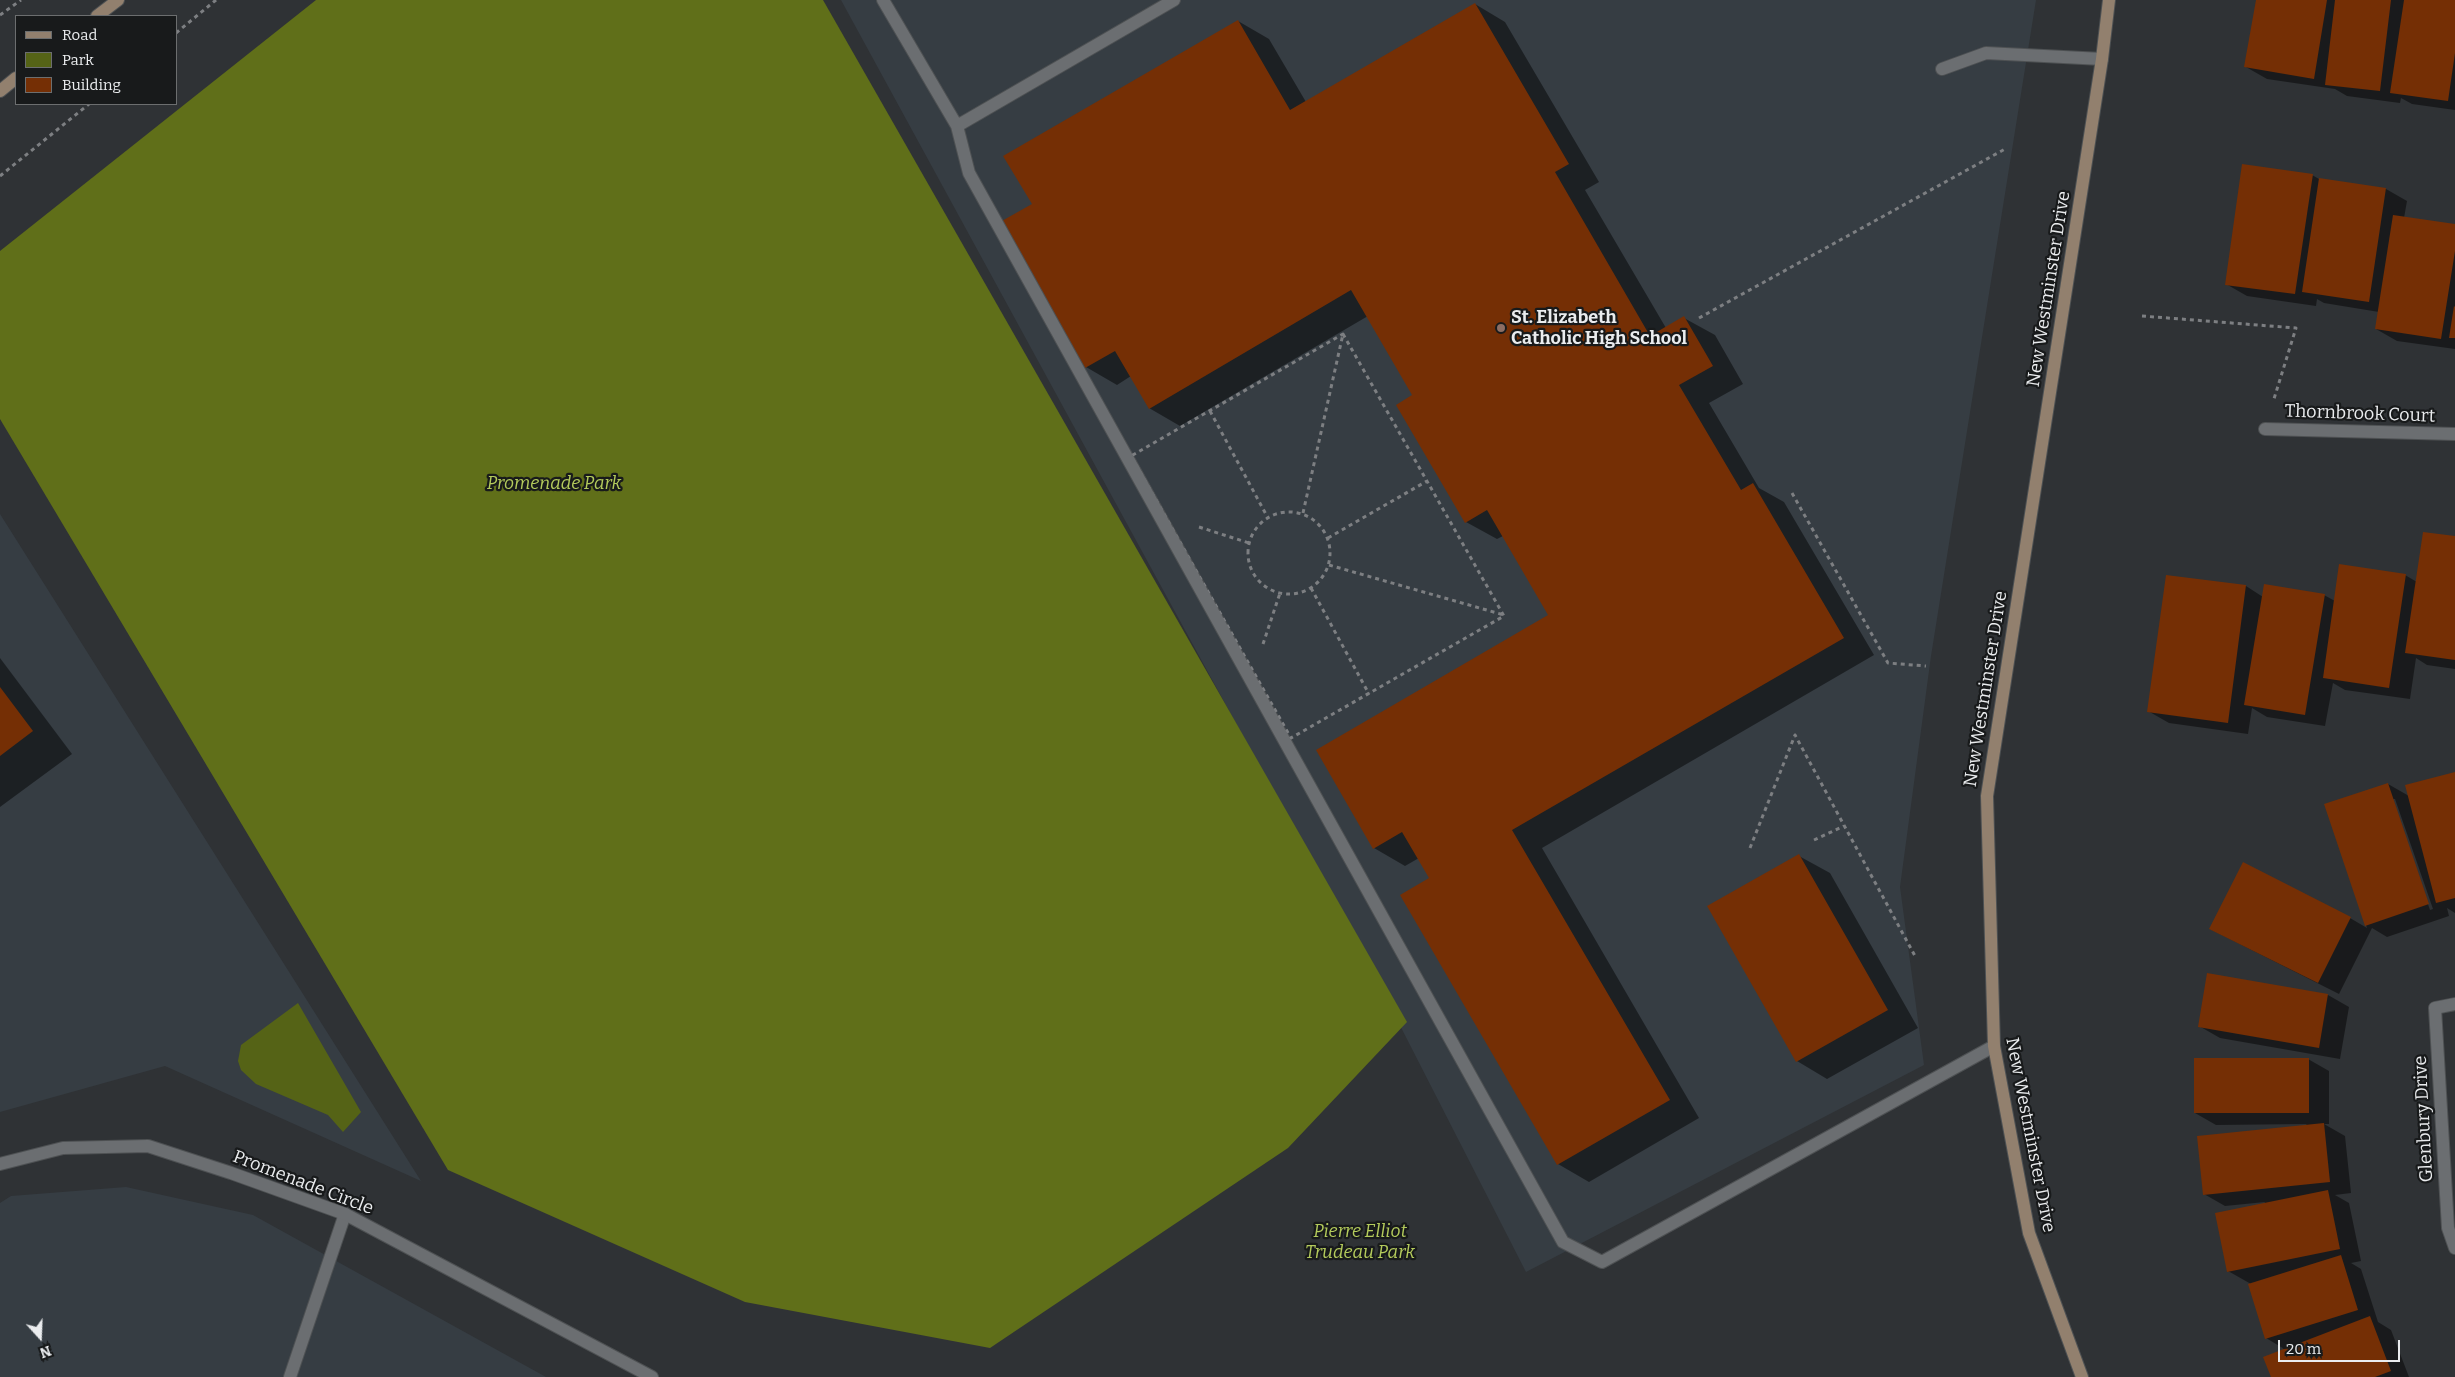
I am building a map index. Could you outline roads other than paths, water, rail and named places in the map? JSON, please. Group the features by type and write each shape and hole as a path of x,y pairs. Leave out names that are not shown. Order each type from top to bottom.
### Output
{"street":[{"path":"98,15 118,0"},
{"path":"883,0 958,126 969,173 1562,1242 1602,1262 1994,1046"},
{"path":"958,126 1174,0"},
{"name":"New Westminster Drive","path":"2082,1377 2029,1233 1994,1046 1987,796 2102,59 2109,0"},
{"path":"1942,69 1986,53 2102,59"},
{"path":"0,91 15,79"},
{"name":"Thornbrook Court","path":"2265,429 2455,434"},
{"name":"Glenbury Drive","path":"2455,1004 2435,1008 2448,1228 2455,1248"},
{"name":"Promenade Circle","path":"0,1164 64,1148 148,1146 232,1173 345,1214 652,1377"},
{"path":"290,1377 345,1214"}],"place":[{"name":"St. Elizabeth Catholic High School","path":"1501,328"}],"park label":[{"name":"Promenade Park","path":"554,484"},
{"name":"Pierre Elliot Trudeau Park","path":"1360,1242"}]}
